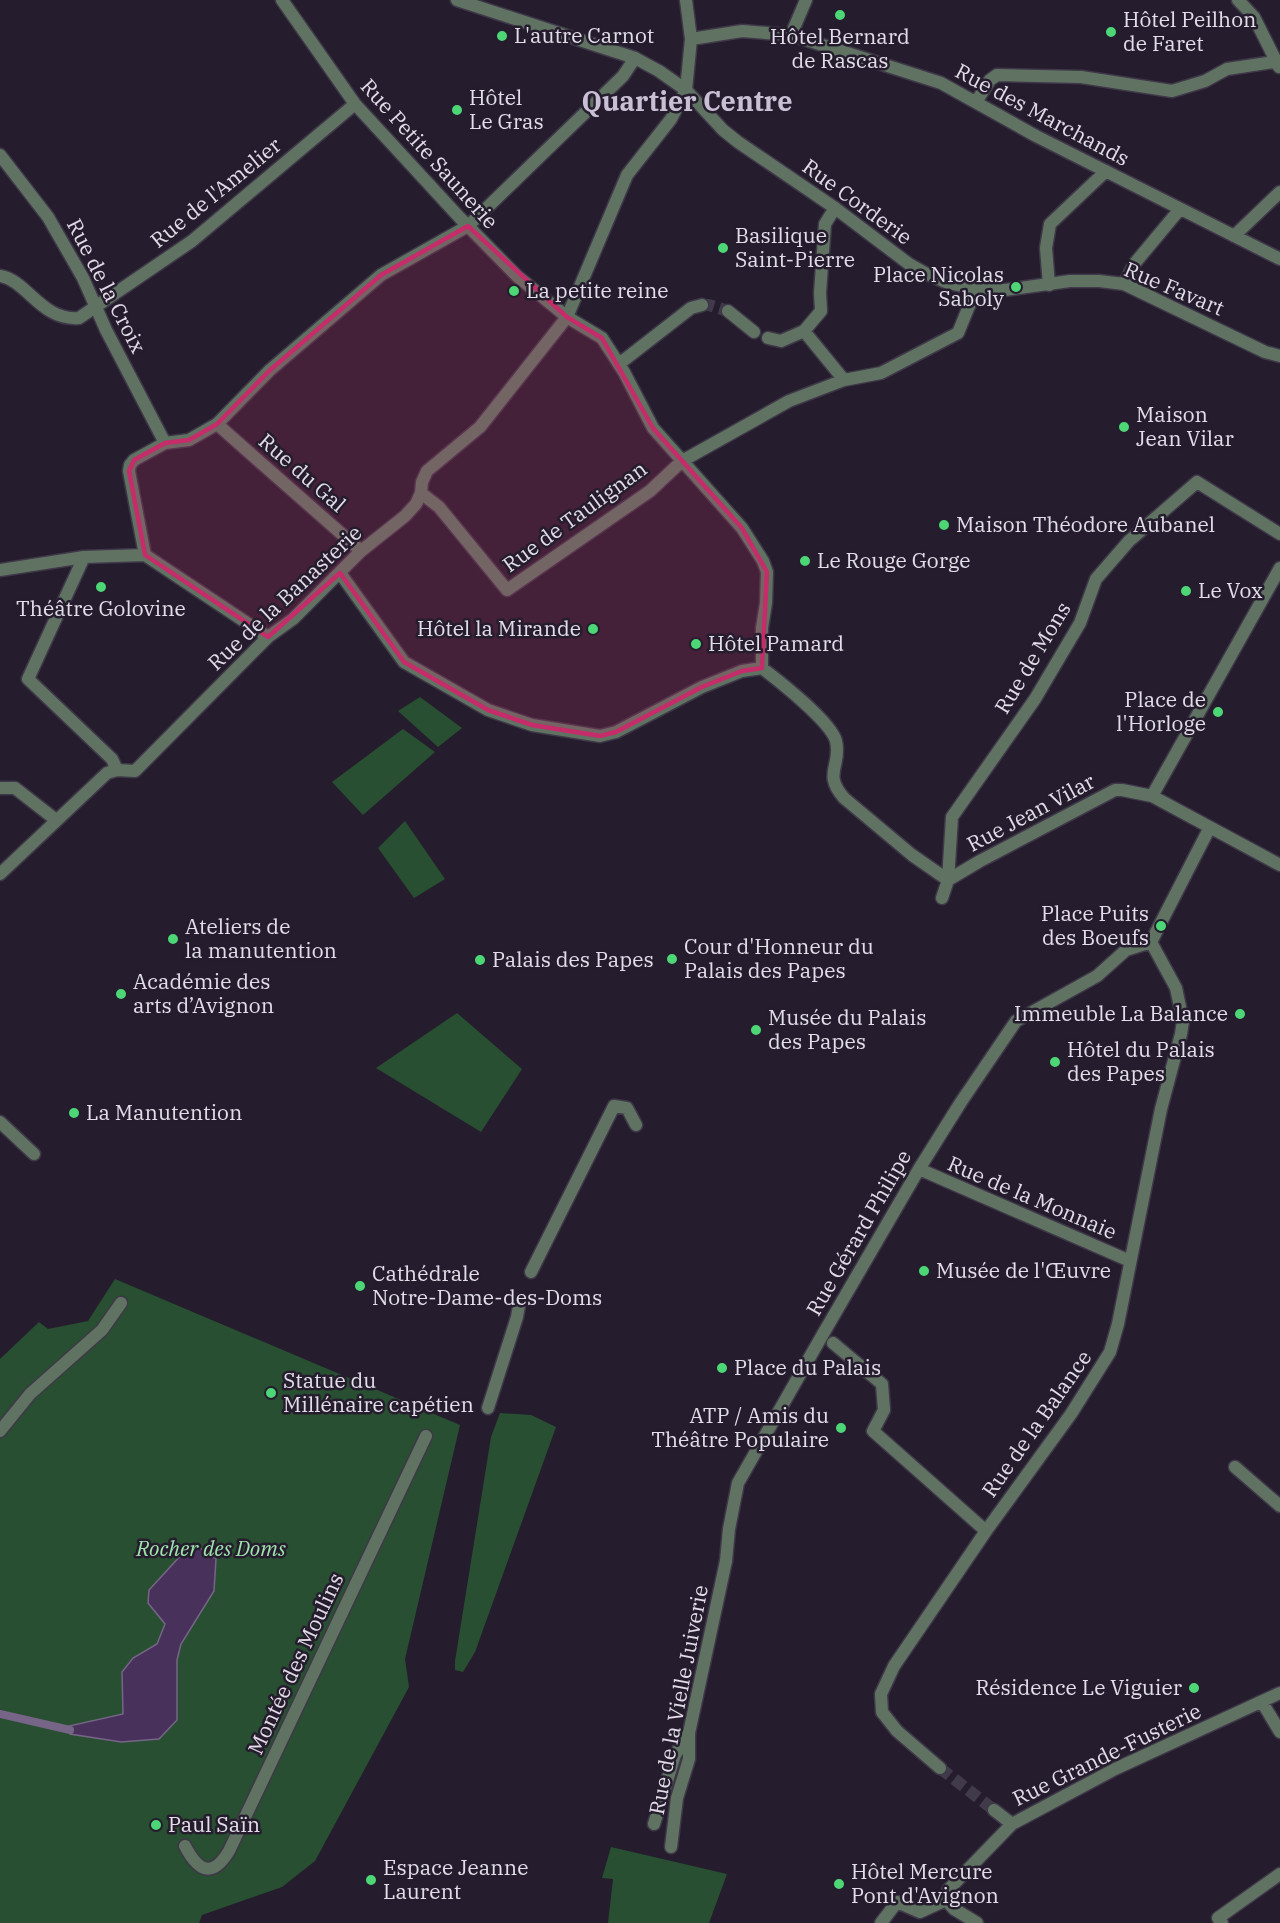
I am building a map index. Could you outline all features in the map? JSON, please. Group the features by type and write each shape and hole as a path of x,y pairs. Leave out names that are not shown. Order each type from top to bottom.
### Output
{"street":[{"name":"Rue Petite Saunerie","path":"282,0 355,104 468,226 517,276 567,317 602,338 653,428 742,528 763,561 767,572 762,628 762,668"},
{"name":"Rue Corderie","path":"457,0 635,58 659,71 686,90 723,130 738,142 835,208 909,264 948,283 976,289"},
{"path":"686,0 691,39 686,90"},
{"path":"791,34 806,0"},
{"path":"976,102 990,80 997,75 1082,77 1172,91 1205,81 1227,69 1278,64 1254,16 1238,0"},
{"name":"Rue des Marchands","path":"691,39 742,30 791,34 941,83 1036,136 1280,259"},
{"path":"145,555 129,471 134,460 165,443 189,440 217,424 270,370 381,275 468,226 623,76 635,58"},
{"name":"Rue de la Banasterie","path":"0,874 107,773 117,770 135,771 268,637 293,619 361,551 405,516 416,504 422,493 422,482 427,471 480,427 567,317 603,236 620,188 627,175 671,119 686,90"},
{"name":"Rue de l'Amelier","path":"0,276 8,277 45,308 68,319 79,318 192,241 355,104"},
{"name":"Rue de la Croix","path":"0,154 48,217 83,278 106,330 165,443"},
{"path":"1049,285 1046,248 1050,224 1106,171"},
{"path":"1234,236 1280,192"},
{"path":"768,338 781,341 804,332 821,311 820,293 825,224 835,208"},
{"path":"1124,284 1135,263 1180,208"},
{"name":"Rue Favart","path":"976,289 1005,290 1070,281 1124,284 1265,352 1280,356"},
{"path":"682,461 789,401 844,380 881,374 958,333 976,289"},
{"path":"621,368 691,308 702,305"},
{"path":"728,312 754,332"},
{"path":"804,332 844,380"},
{"name":"Rue du Gal","path":"217,424 361,551"},
{"name":"Rue de Taulignan","path":"422,493 439,507 507,590 650,491 682,461"},
{"name":"Rue de Mons","path":"948,880 952,817 1035,699 1080,623 1096,579 1129,541 1197,482 1280,534"},
{"path":"0,570 84,557 145,555 268,637"},
{"path":"84,557 28,679 112,759 117,770"},
{"path":"1280,568 1152,796 1280,865"},
{"path":"340,573 404,662 488,710 532,724 600,736 616,732 702,687 742,671 762,668 828,726 836,739 837,750 832,778 835,788 912,855 948,880 942,898"},
{"path":"0,788 15,788 56,820"},
{"name":"Rue Jean Vilar","path":"948,880 1115,790 1152,796"},
{"path":"1151,942 1209,828"},
{"name":"Rue Gérard Philipe","path":"726,1561 729,1529 738,1484 919,1169 1016,1021 1097,976 1126,950 1151,942"},
{"name":"Rue de la Balance","path":"940,1768 897,1731 882,1712 881,1694 894,1666 986,1531 1071,1414 1110,1352 1118,1324 1161,1109 1183,1021 1176,988 1151,942"},
{"path":"531,1272 614,1106 627,1108 636,1125"},
{"path":"0,1122 34,1154"},
{"name":"Rue de la Monnaie","path":"919,1169 1130,1261"},
{"path":"488,1408 517,1317 519,1300"},
{"path":"0,1431 30,1394 102,1330 122,1303"},
{"path":"833,1343 882,1384 884,1410 873,1431 986,1531"},
{"name":"Montée des Moulins","path":"185,1846 195,1864 207,1869 216,1868 229,1851 426,1436"},
{"path":"1235,1467 1280,1506"},
{"name":"Rue de la Vielle Juiverie","path":"671,1847 677,1798 688,1759 689,1733 726,1561"},
{"name":"Rue Grande-Fusterie","path":"946,1900 948,1890 1012,1824 1115,1769 1280,1693"},
{"path":"1262,1702 1280,1732"},
{"path":"654,1824 675,1755 689,1733"},
{"path":"994,1810 1012,1824"},
{"path":"1218,1921 1280,1875"},
{"path":"881,1923 897,1902 920,1912 946,1900 954,1909 977,1923"}],"highlighted area":[{"path":"468,226 567,317 602,338 653,428 742,528 767,572 762,668 742,671 702,687 616,732 600,736 532,725 488,710 404,662 340,573 268,637 145,555 129,471 134,460 165,443 189,440 217,424 270,370 381,275"}],"green space":[{"path":"420,697 462,728 438,747 398,711"},
{"path":"403,729 435,752 363,815 332,782"},
{"path":"405,821 445,879 414,898 378,848"},
{"path":"457,1013 522,1069 481,1132 376,1068"},
{"name":"Rocher des Doms","path":"115,1279 460,1425 405,1659 409,1687 315,1861 282,1887 202,1915 199,1923 0,1923 0,1359 39,1322 48,1329 88,1321"},
{"path":"500,1413 531,1415 556,1427 475,1652 463,1672 455,1670 455,1661 491,1437"},
{"path":"611,1847 727,1874 709,1923 608,1923 613,1879 602,1878"}],"shaded area":[{"path":"200,1548 216,1559 214,1591 181,1644 177,1660 177,1720 159,1739 121,1742 70,1734 69,1726 123,1714 122,1672 133,1658 157,1644 165,1624 148,1603 149,1590 183,1553"}],"waterway":[{"path":"0,1714 70,1730"}],"tunnel":[{"path":"702,305 728,311"},
{"path":"940,1768 994,1810"}],"place":[{"name":"Hôtel Bernard de Rascas","path":"840,15"},
{"name":"Hôtel Peilhon de Faret","path":"1111,32"},
{"name":"L'autre Carnot","path":"502,36"},
{"name":"Hôtel Le Gras","path":"457,110"},
{"name":"Basilique Saint-Pierre","path":"723,248"},
{"name":"Place Nicolas Saboly","path":"1016,287"},
{"name":"La petite reine","path":"514,291"},
{"name":"Maison Jean Vilar","path":"1124,427"},
{"name":"Maison Théodore Aubanel","path":"944,525"},
{"name":"Le Rouge Gorge","path":"805,561"},
{"name":"Théâtre Golovine","path":"101,587"},
{"name":"Le Vox","path":"1186,591"},
{"name":"Hôtel la Mirande","path":"593,629"},
{"name":"Hôtel Pamard","path":"696,644"},
{"name":"Place de l'Horloge","path":"1218,712"},
{"name":"Place Puits des Boeufs","path":"1161,926"},
{"name":"Ateliers de la manutention","path":"173,939"},
{"name":"Cour d'Honneur du Palais des Papes","path":"672,959"},
{"name":"Palais des Papes","path":"480,960"},
{"name":"Académie des arts d’Avignon","path":"121,994"},
{"name":"Immeuble La Balance","path":"1240,1014"},
{"name":"Musée du Palais des Papes","path":"756,1030"},
{"name":"Hôtel du Palais des Papes","path":"1055,1062"},
{"name":"La Manutention","path":"74,1113"},
{"name":"Musée de l'Œuvre","path":"924,1271"},
{"name":"Cathédrale Notre-Dame-des-Doms","path":"360,1286"},
{"name":"Place du Palais","path":"722,1368"},
{"name":"Statue du Millénaire capétien","path":"271,1393"},
{"name":"ATP / Amis du Théâtre Populaire","path":"841,1428"},
{"name":"Résidence Le Viguier","path":"1194,1688"},
{"name":"Paul Saïn","path":"156,1825"},
{"name":"Espace Jeanne Laurent","path":"371,1880"},
{"name":"Hôtel Mercure Pont d'Avignon","path":"839,1884"}],"district":[{"name":"Quartier Centre","path":"687,102"}]}
